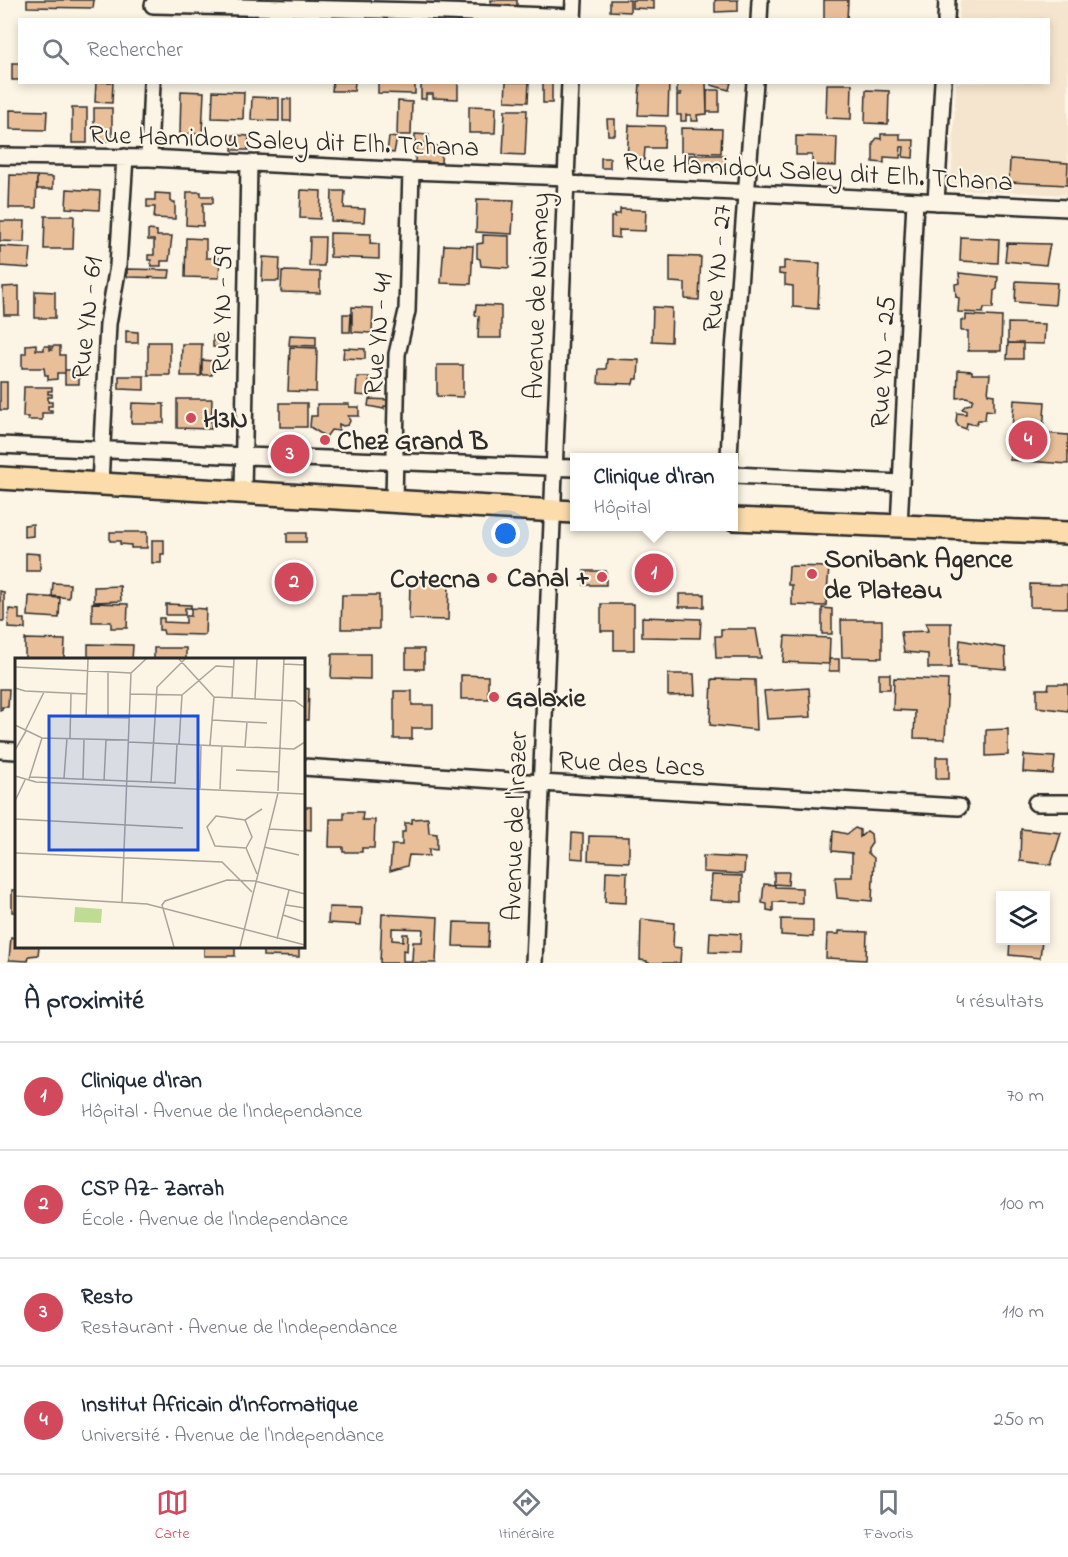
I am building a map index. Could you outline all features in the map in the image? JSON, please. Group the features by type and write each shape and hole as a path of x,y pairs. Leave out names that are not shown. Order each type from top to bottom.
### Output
{"highway":[{"path":"0,478 570,512"},
{"path":"738,519 1068,533"}],"street":[{"path":"153,8 264,4 419,5 573,18 574,0"},
{"path":"759,18 760,0"},
{"path":"946,18 948,0"},
{"path":"149,158 152,84"},
{"name":"Avenue de Niamey","path":"553,511 570,84"},
{"name":"Rue YN - 27","path":"729,453 734,350 755,84"},
{"path":"936,202 943,84"},
{"name":"Rue Hamidou Saley dit Elh. Tchana","path":"0,156 149,158 411,171 747,193 1068,208"},
{"name":"Rue YN - 61","path":"100,484 108,324 118,266 125,157"},
{"name":"Rue YN - 59","path":"243,492 249,164"},
{"name":"Rue YN - 41","path":"394,501 397,354 407,311 411,171"},
{"name":"Rue YN - 25","path":"899,526 915,201"},
{"path":"0,446 570,468"},
{"path":"738,475 902,483"},
{"name":"Avenue de l'Irazer","path":"534,963 553,511"},
{"path":"0,750 15,751"},
{"name":"Rue des Lacs","path":"304,767 959,807"},
{"path":"1036,803 1068,803"}],"shaded area":[{"path":"960,0 1068,0 1068,195 951,189 956,84 1050,84 1050,18 959,18"}],"building":[{"path":"27,0 94,0 93,8 27,7"},
{"path":"491,0 517,0 517,8 491,7"},
{"path":"610,0 630,0 630,12 610,11"},
{"path":"632,0 654,0 654,9 632,8"},
{"path":"715,0 738,0 738,11 715,12"},
{"path":"824,0 848,0 847,18 824,18"},
{"path":"12,63 18,63 18,80 12,80"},
{"path":"96,84 113,84 112,103 95,102"},
{"path":"333,84 355,84 354,91 332,91"},
{"path":"378,84 415,84 415,94 378,93"},
{"path":"421,84 458,84 458,99 433,98 433,94 426,94 426,99 421,99"},
{"path":"506,84 529,84 528,102 505,101"},
{"path":"543,84 552,84 552,103 543,103"},
{"path":"640,84 669,84 668,116 638,115"},
{"path":"677,84 706,84 707,114 697,115 698,121 691,121 691,115 686,115 686,121 681,121 681,115 677,115 677,95 681,93 677,93"},
{"path":"711,84 730,84 729,90"},
{"path":"827,84 852,84 851,119 826,118"},
{"path":"707,90 719,90 719,112 707,112"},
{"path":"866,90 889,91 888,124 865,123"},
{"path":"181,91 204,92 202,134 180,134"},
{"path":"213,91 244,92 243,119 212,118"},
{"path":"252,97 279,98 279,121 251,120"},
{"path":"283,99 291,99 291,121 283,121"},
{"path":"398,101 412,102 411,135 397,135"},
{"path":"469,106 496,107 495,133 469,133"},
{"path":"72,108 87,108 87,143 72,143"},
{"path":"94,108 112,108 112,141 94,141"},
{"path":"10,110 47,111 46,130 10,129"},
{"path":"505,110 527,110 525,155 503,154"},
{"path":"607,119 615,119 615,135 608,135"},
{"path":"629,125 665,126 664,148 645,148 644,160 627,160"},
{"path":"681,128 722,129 721,153 681,152"},
{"path":"415,134 429,135 428,143 415,143"},
{"path":"881,134 900,134 900,140 914,140 913,158 903,157 904,147 901,147 900,158 884,157 884,163 873,162 873,143 877,138 881,139"},
{"path":"233,135 249,136 248,150 232,150"},
{"path":"796,136 837,137 836,166 812,165 812,155 796,155"},
{"path":"389,137 397,138 394,153 387,152"},
{"path":"416,146 442,146 441,163 415,162"},
{"path":"689,155 725,155 724,167 689,167"},
{"path":"601,158 610,158 610,168 601,168"},
{"path":"1010,159 1068,163 1067,185 1009,182"},
{"path":"10,175 37,176 36,208 9,208"},
{"path":"37,176 53,177 53,189 37,189"},
{"path":"67,189 100,191 99,210 66,208"},
{"path":"301,190 321,191 320,219 300,218"},
{"path":"332,191 345,191 344,208 365,209 364,222 331,221"},
{"path":"187,192 201,192 201,196 213,196 213,203 203,203 203,226 186,225"},
{"path":"155,193 171,194 171,202 175,202 175,219 154,218 155,207 147,207 147,200 155,200"},
{"path":"477,199 514,200 512,234 476,232"},
{"path":"620,209 646,210 645,231 619,230 619,238 611,237 611,217 620,214"},
{"path":"45,216 74,216 73,249 44,249"},
{"path":"0,221 25,221 24,242 0,241"},
{"path":"148,230 157,231 157,236 172,236 169,261 161,261 161,266 151,266 151,260 148,260 148,255 154,255 154,240 148,240"},
{"path":"330,233 371,234 370,243 379,244 379,259 330,257"},
{"path":"483,235 509,236 509,268 481,266 480,259 477,258 477,244 483,243"},
{"path":"310,237 325,237 324,266 309,266"},
{"path":"961,237 999,239 998,263 960,261"},
{"path":"186,238 206,239 206,258 220,258 219,278 185,277"},
{"path":"1007,243 1050,244 1046,265 1005,261"},
{"path":"444,245 473,246 471,284 441,283"},
{"path":"0,246 31,248 29,268 0,266"},
{"path":"670,256 701,257 699,300 685,299 685,283 670,282"},
{"path":"263,257 280,258 279,281 262,281"},
{"path":"784,261 820,263 818,309 793,307 793,286 785,285 785,275 779,274 779,269 784,269"},
{"path":"127,269 170,270 169,278 127,277"},
{"path":"282,271 320,272 320,293 281,292"},
{"path":"959,273 998,277 993,308 984,308 983,313 958,312 959,298 956,297 955,284 960,283"},
{"path":"1016,281 1057,283 1055,305 1015,302"},
{"path":"19,286 19,315 4,315 3,287"},
{"path":"35,291 55,292 55,318 35,318"},
{"path":"476,305 501,306 501,338 478,338 479,316 475,315"},
{"path":"352,307 373,308 372,333 352,332"},
{"path":"653,307 672,308 671,342 652,341"},
{"path":"343,314 351,314 350,332 343,332"},
{"path":"966,315 1002,317 1001,351 968,351 968,331 961,331 961,320 966,320"},
{"path":"1008,323 1045,324 1044,344 1008,343"},
{"path":"126,331 138,332 138,343 126,343"},
{"path":"290,335 316,336 316,346 289,345"},
{"path":"213,336 229,337 228,348 213,347"},
{"path":"148,342 170,342 170,375 148,375"},
{"path":"1008,343 1023,343 1023,359 1007,359"},
{"path":"36,344 36,350 44,350 44,346 50,346 52,350 52,346 60,346 60,355 65,355 65,373 57,373 57,379 48,380 44,368 22,368 22,354 26,353 26,345"},
{"path":"182,344 202,344 201,376 181,376"},
{"path":"290,347 317,348 316,392 288,391"},
{"path":"344,348 365,349 365,359 343,358"},
{"path":"607,359 639,360 638,379 634,379 633,384 598,383 599,369 606,369"},
{"path":"202,360 212,361 212,375 202,375"},
{"path":"437,365 463,365 463,397 437,396"},
{"path":"65,370 79,370 79,384 65,384"},
{"path":"958,370 972,371 972,374 990,374 988,394 994,395 994,411 986,410 985,420 978,420 976,425 967,423 966,429 958,426 957,413 966,414 966,410 962,409 971,404 973,399 957,398"},
{"path":"119,376 144,376 144,390 119,389"},
{"path":"357,377 369,377 369,396 356,395"},
{"path":"0,382 7,382 7,410 0,410"},
{"path":"24,387 52,387 52,391 48,391 52,397 48,397 48,402 52,402 52,406 48,406 48,410 52,410 52,413 42,413 42,420 28,420 28,417 23,417"},
{"path":"177,399 212,399 211,429 177,428"},
{"path":"369,399 392,400 392,407 384,406 384,409 368,406"},
{"path":"1014,400 1045,402 1043,433 1068,435 1068,464 1010,460"},
{"path":"132,403 164,404 164,423 131,423"},
{"path":"280,403 307,403 307,427 280,427"},
{"path":"317,404 349,404 349,407 359,407 359,416 348,416 350,421 348,425 339,424 339,431 331,430 326,437 310,427 311,416 317,416"},
{"path":"33,524 33,536 24,537 24,525"},
{"path":"110,532 147,532 147,548 131,548 131,545 120,544 120,541 110,541"},
{"path":"287,533 306,533 306,542 287,542"},
{"path":"152,540 164,540 164,554 161,554 161,563 152,563"},
{"path":"26,553 40,554 40,571 26,571"},
{"path":"789,566 829,567 826,606 792,605 792,585 788,585"},
{"path":"584,571 606,571 606,585 584,585"},
{"path":"53,583 70,584 69,598 52,596"},
{"path":"410,583 449,583 448,620 409,619"},
{"path":"1030,584 1068,585 1068,608 1030,607"},
{"path":"120,586 121,601 94,602 94,587"},
{"path":"0,591 4,592 4,621 0,621"},
{"path":"679,594 704,594 704,607 679,607"},
{"path":"342,595 379,595 379,629 341,629"},
{"path":"29,596 60,598 59,618 28,616"},
{"path":"92,603 128,604 127,628 111,628 111,622 92,622"},
{"path":"166,604 191,605 191,608 185,608 185,615 166,615"},
{"path":"601,604 634,604 634,650 614,650 614,631 601,631"},
{"path":"191,608 206,609 205,635 164,634 163,630 159,630 159,618 164,618 164,622 186,623 186,616 191,616"},
{"path":"822,608 832,609 832,634 822,634"},
{"path":"9,609 19,610 19,619 25,619 25,629 8,628"},
{"path":"642,617 701,619 700,638 642,637"},
{"path":"841,620 882,620 882,658 842,657"},
{"path":"926,623 951,623 951,668 928,668 928,654 904,652 901,632 928,631"},
{"path":"721,629 756,629 761,658 716,658 715,636 721,636"},
{"path":"785,636 830,638 829,664 783,662"},
{"path":"25,639 65,640 64,658 25,658"},
{"path":"960,640 1005,648 1006,669 958,665"},
{"path":"88,644 133,645 132,658 88,658"},
{"path":"154,648 186,648 186,658 154,658"},
{"path":"406,649 424,649 424,669 406,669"},
{"path":"332,654 370,654 370,679 331,678"},
{"path":"829,659 839,659 839,671 829,671"},
{"path":"668,674 694,674 695,695 668,696"},
{"path":"879,674 890,674 890,689 879,689"},
{"path":"461,675 488,676 488,699 461,699"},
{"path":"894,678 948,680 945,739 914,738 915,711 893,710"},
{"path":"712,679 755,680 757,730 710,725"},
{"path":"1049,684 1068,684 1068,711 1037,707 1037,689 1048,689"},
{"path":"304,688 309,689 308,720 304,720"},
{"path":"809,688 811,717 767,719 764,691"},
{"path":"0,689 9,689 8,707 2,707 2,710 0,710"},
{"path":"394,691 412,691 412,705 433,705 433,728 412,728 412,739 394,739"},
{"path":"1008,729 1008,755 986,756 986,730"},
{"path":"1024,755 1055,757 1053,774 1023,772"},
{"path":"936,757 949,757 949,779 936,779"},
{"path":"304,807 311,807 311,830 304,829"},
{"path":"344,812 363,812 362,820 375,820 374,848 362,848 362,852 343,852 343,847 329,847 330,819 344,819"},
{"path":"428,818 429,833 437,834 437,850 429,849 429,856 409,855 407,866 390,871 392,845 402,845 405,823 412,823 412,819"},
{"path":"855,828 860,830 860,837 867,831 871,834 872,843 868,853 874,858 872,901 837,898 835,877 852,877 852,853 832,851 833,831 847,834"},
{"path":"1021,829 1061,833 1051,865 1020,861"},
{"path":"572,833 583,834 583,859 571,858"},
{"path":"589,836 629,837 629,862 588,860"},
{"path":"703,856 745,858 744,874 703,872"},
{"path":"606,871 627,872 626,903 605,902"},
{"path":"774,872 789,872 788,885 774,884"},
{"path":"712,875 742,876 742,902 710,900"},
{"path":"764,884 775,885 775,887 802,888 802,903 773,902 773,911 767,910 767,904 762,903"},
{"path":"12,890 15,890 15,912 12,912"},
{"path":"329,907 362,908 361,925 328,923"},
{"path":"382,914 438,917 436,963 380,963","holes":["392,928 423,929 422,942 413,942 412,961 403,961 403,950 407,951 408,934 403,934 403,941 392,940"]},
{"path":"641,919 674,923 673,947 681,948 680,963 647,963 647,961 640,960"},
{"path":"781,919 813,920 813,937 781,935"},
{"path":"454,922 489,923 488,947 453,946"},
{"path":"839,931 867,932 866,960 826,958 827,934 839,934"},
{"path":"710,932 741,934 740,953 709,952"},
{"path":"11,937 15,938 15,948 39,948 38,955 29,956 28,961 9,960"},
{"path":"1010,945 1041,945 1040,958 1009,955"},
{"path":"204,948 235,948 235,956 204,956"},
{"path":"263,948 299,948 299,957 263,956"}],"place":[{"name":"H3N","path":"191,418"},
{"name":"Chez Grand B","path":"325,440"},
{"name":"Institut Africain d’Informatique","path":"1028,440"},
{"name":"Resto","path":"290,454"},
{"name":"Clinique d'Iran","path":"654,573"},
{"name":"Sonibank Agence de Plateau","path":"812,574"},
{"name":"Canal +","path":"602,577"},
{"name":"Cotecna","path":"492,578"},
{"name":"CSP AZ- Zarrah","path":"294,582"},
{"name":"Galaxie","path":"494,697"}]}
